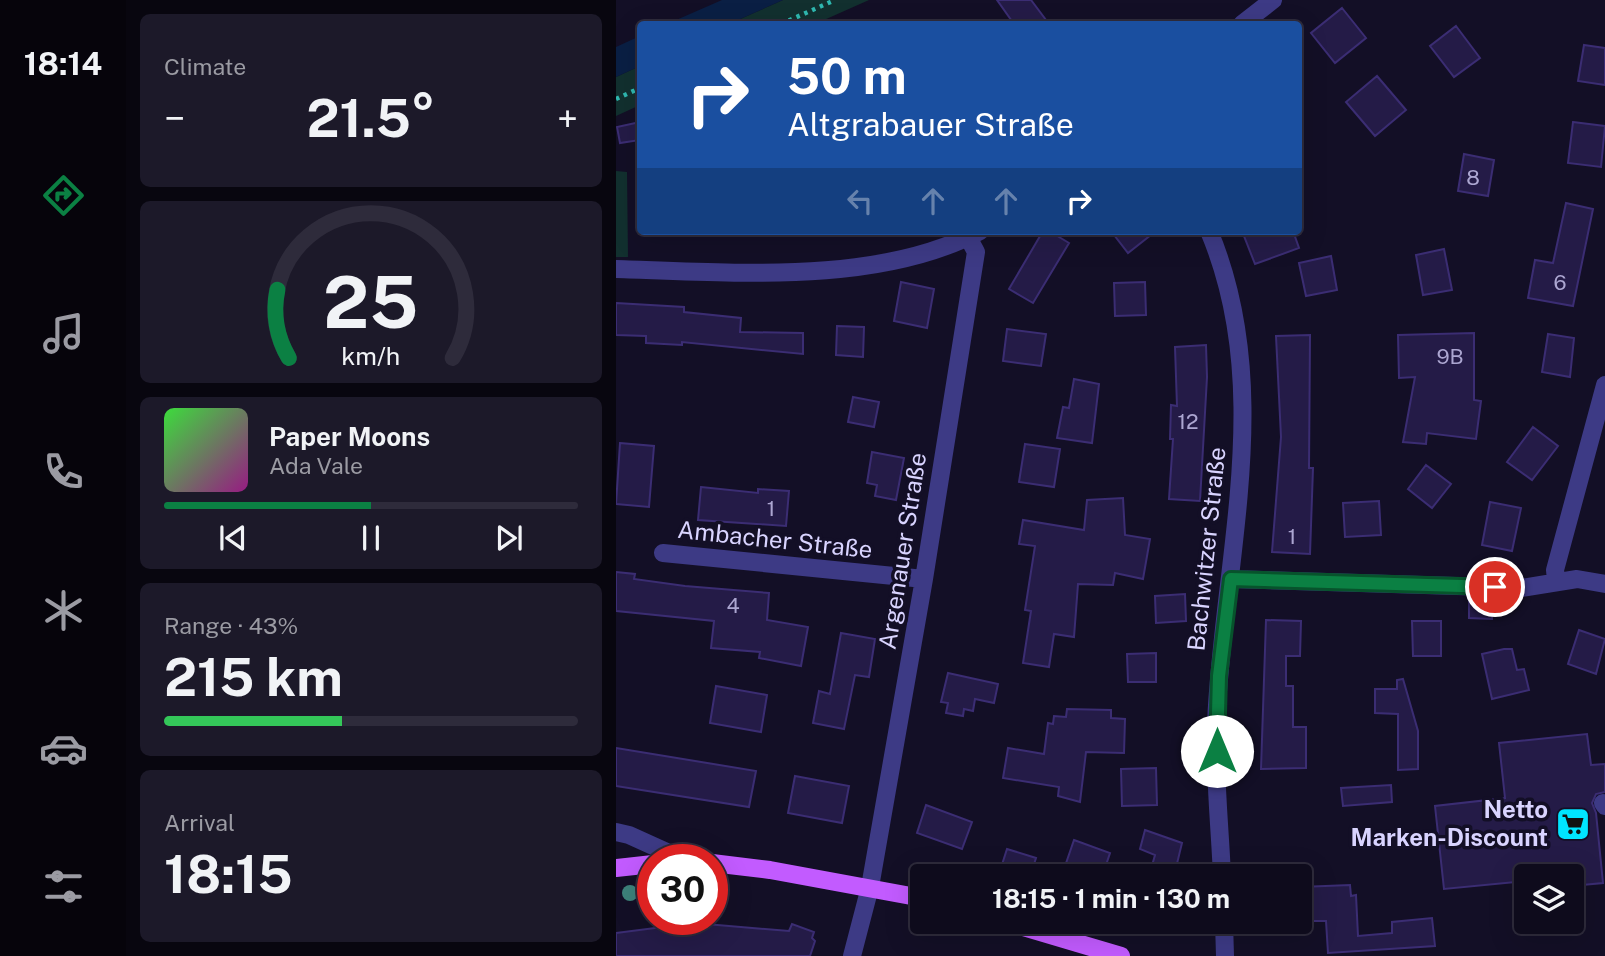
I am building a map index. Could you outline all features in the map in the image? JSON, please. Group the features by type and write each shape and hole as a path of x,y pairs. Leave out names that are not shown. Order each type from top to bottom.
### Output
{"main road":[{"path":"728,865 910,895"},
{"path":"616,868 637,866"},
{"path":"1047,934 1121,956"}],"street":[{"path":"1246,21 1273,0"},
{"path":"616,269 786,273 852,268 907,257 971,235"},
{"name":"Argenauer Straße","path":"852,956 870,887 924,579 976,252 974,235"},
{"name":"Bachwitzer Straße","path":"1210,235 1232,298 1245,387 1231,579 1216,726 1221,864"},
{"path":"1556,580 1555,570 1605,385"},
{"name":"Ambacher Straße","path":"663,553 924,579"},
{"path":"1231,579 1521,587 1577,579 1605,584"},
{"path":"616,832 649,844"},
{"path":"1224,934 1225,956"}],"path":[{"path":"788,21 835,0"},
{"path":"616,99 637,89"}],"green space":[{"path":"783,0 869,0 822,21 736,21"},
{"path":"637,67 637,106 616,116 616,77"},
{"path":"616,171 627,172 628,257 616,257"}],"water":[{"path":"722,0 783,0 736,21 674,21"},
{"path":"637,37 637,67 616,77 616,47"}],"building":[{"path":"997,0 1031,0 1047,21 1012,21"},
{"path":"1342,8 1366,38 1335,63 1311,33"},
{"path":"1456,26 1480,58 1454,77 1430,46"},
{"path":"1584,45 1605,48 1605,85 1578,81"},
{"path":"1377,76 1406,110 1375,136 1346,102"},
{"path":"1573,122 1605,126 1601,167 1568,163"},
{"path":"637,123 637,140 620,143 617,127"},
{"path":"1464,154 1494,160 1488,196 1458,191"},
{"path":"1566,203 1593,209 1573,306 1528,298 1535,260 1553,263"},
{"path":"1041,235 1056,235 1069,243 1033,303 1009,289"},
{"path":"1114,235 1151,235 1128,253"},
{"path":"1244,235 1294,235 1299,248 1255,264"},
{"path":"1444,249 1452,290 1423,295 1416,255"},
{"path":"1331,256 1337,290 1306,296 1299,263"},
{"path":"901,282 934,289 927,328 894,321"},
{"path":"1145,282 1146,315 1115,316 1114,283"},
{"path":"616,303 684,307 684,312 741,318 740,332 803,333 803,354 682,342 682,345 646,343 646,336 616,335"},
{"path":"837,326 864,327 863,357 836,355"},
{"path":"1007,329 1046,334 1041,366 1003,361"},
{"path":"1474,333 1474,400 1481,401 1476,439 1427,433 1426,444 1403,442 1415,377 1399,378 1398,335"},
{"path":"1548,334 1574,338 1570,377 1542,372"},
{"path":"1310,335 1309,468 1313,468 1310,554 1272,552 1281,437 1276,336"},
{"path":"1206,345 1207,377 1200,501 1169,499 1173,439 1170,439 1171,405 1177,406 1175,347"},
{"path":"1074,379 1099,384 1092,443 1057,438 1063,407 1069,408"},
{"path":"853,397 879,402 874,427 848,422"},
{"path":"1533,427 1558,446 1532,480 1507,462"},
{"path":"620,443 654,446 649,507 616,504"},
{"path":"1025,444 1060,449 1054,487 1019,482"},
{"path":"872,452 904,458 896,500 875,496 877,485 867,483"},
{"path":"1426,465 1451,484 1432,508 1408,489"},
{"path":"701,487 758,493 758,489 789,491 786,526 698,520"},
{"path":"1123,498 1125,535 1150,539 1143,579 1115,573 1113,585 1078,584 1074,637 1054,634 1049,667 1023,663 1031,611 1025,610 1035,546 1019,544 1023,520 1084,530 1087,500"},
{"path":"1379,501 1381,535 1345,537 1343,503"},
{"path":"1490,502 1521,508 1512,551 1482,545"},
{"path":"616,572 635,574 634,579 685,586 769,593 767,620 808,627 801,666 759,658 760,652 711,648 714,621 616,611"},
{"path":"1185,594 1186,621 1156,623 1155,596"},
{"path":"1469,602 1493,602 1492,619 1469,618"},
{"path":"1266,620 1301,621 1300,656 1286,656 1286,686 1293,686 1293,727 1306,727 1306,768 1261,769"},
{"path":"1412,621 1441,621 1441,656 1413,656"},
{"path":"1579,630 1605,639 1596,674 1568,664"},
{"path":"841,633 875,639 869,677 855,675 844,729 813,723 819,691 830,694"},
{"path":"1512,649 1517,670 1524,669 1529,690 1492,699 1482,654"},
{"path":"1156,653 1156,682 1128,682 1127,654"},
{"path":"948,673 998,684 994,703 975,699 973,711 964,709 963,716 946,713 948,703 941,702"},
{"path":"1403,679 1418,731 1418,769 1398,770 1398,714 1375,713 1375,689 1397,689 1397,680"},
{"path":"716,686 767,695 761,732 710,723"},
{"path":"1067,709 1111,710 1111,718 1125,719 1124,753 1086,752 1080,802 1058,796 1059,787 1003,778 1008,748 1044,754 1048,723 1053,724 1054,716 1066,717"},
{"path":"1587,734 1591,765 1605,764 1605,792 1596,794 1592,803 1596,813 1603,883 1584,885 1584,864 1514,864 1514,882 1444,889 1435,806 1505,798 1499,743"},
{"path":"616,748 756,771 749,807 616,786"},
{"path":"1156,768 1157,805 1122,806 1121,769"},
{"path":"795,776 849,786 842,823 788,813"},
{"path":"1391,785 1392,802 1343,806 1341,788"},
{"path":"926,805 972,822 962,849 917,833"},
{"path":"1145,830 1182,843 1177,864 1152,864 1155,855 1140,849"},
{"path":"1074,840 1110,853 1106,864 1066,864"},
{"path":"1007,849 1036,858 1034,864 1002,864"},
{"path":"1350,885 1351,896 1356,895 1358,936 1392,933 1392,922 1432,918 1435,946 1328,953 1326,921 1312,921 1312,887"},
{"path":"792,924 814,932 812,938 815,941 810,956 616,956 616,933 637,930 637,935 728,935 728,926 789,931"}],"place":[{"name":"Netto Marken-Discount","path":"1573,824"}],"route":[{"path":"1217,751 1219,676 1231,579 1495,587"}]}
